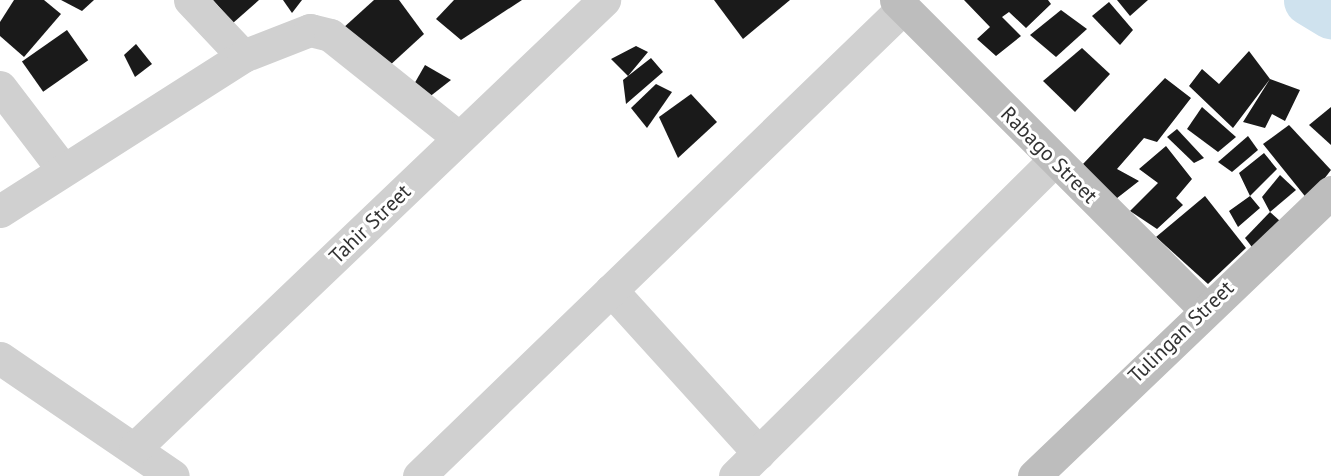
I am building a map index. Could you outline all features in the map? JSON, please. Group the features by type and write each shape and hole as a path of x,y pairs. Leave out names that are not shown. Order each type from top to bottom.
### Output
{"street":[{"path":"190,0 243,56"},
{"name":"Tahir Street","path":"135,448 604,0"},
{"path":"419,476 900,4"},
{"name":"Rabago Street","path":"900,4 1204,308"},
{"path":"0,211 61,167 243,56 302,32 330,35 459,138"},
{"path":"0,87 61,167"},
{"path":"0,125 36,134"},
{"path":"735,476 1054,160"},
{"name":"Tulingan Street","path":"1034,476 1204,308 1331,192"},
{"path":"611,290 759,453"},
{"path":"0,358 173,476"}],"building":[{"path":"14,0 44,0 61,14 24,57 0,36 0,22"},
{"path":"61,0 94,0 82,11"},
{"path":"213,0 259,0 233,23"},
{"path":"283,0 302,0 292,13"},
{"path":"374,0 399,0 424,34 388,67 342,29"},
{"path":"454,0 522,0 461,40 436,19"},
{"path":"714,0 790,0 743,39"},
{"path":"964,0 1048,0 1051,4 1026,28 1009,12 1002,17 1021,36 996,56 977,39 990,27"},
{"path":"1117,0 1148,0 1130,16"},
{"path":"1109,2 1133,30 1120,45 1092,16"},
{"path":"1061,10 1087,29 1056,57 1030,35"},
{"path":"67,30 88,60 43,92 22,62"},
{"path":"136,44 152,64 135,77 124,55"},
{"path":"636,46 648,52 628,76 611,59"},
{"path":"1082,48 1110,74 1075,112 1043,81"},
{"path":"1249,51 1270,79 1233,128 1189,86 1202,69 1219,84"},
{"path":"651,58 663,72 626,104 623,80"},
{"path":"425,65 451,80 428,98 413,86"},
{"path":"1165,78 1191,98 1157,142 1144,138 1117,169 1139,181 1112,202 1083,164"},
{"path":"1270,79 1300,90 1285,121 1272,114 1265,128 1243,122"},
{"path":"656,84 672,92 647,128 631,108"},
{"path":"691,94 717,122 678,158 659,117"},
{"path":"1202,107 1236,137 1218,152 1187,129"},
{"path":"1331,107 1331,145 1309,125"},
{"path":"1289,125 1331,170 1308,200 1263,144"},
{"path":"1177,129 1204,158 1194,163 1167,137"},
{"path":"1248,136 1258,150 1232,172 1218,162"},
{"path":"1166,146 1192,179 1176,198 1183,205 1157,229 1130,211 1158,183 1139,169"},
{"path":"1264,153 1277,169 1250,196 1239,173"},
{"path":"1280,175 1296,190 1270,212 1262,197"},
{"path":"1205,196 1246,248 1208,284 1156,237"},
{"path":"1250,196 1260,208 1238,227 1229,211"},
{"path":"1270,212 1280,221 1255,251 1245,238"}],"waterway":[{"path":"1309,0 1331,13"}]}
